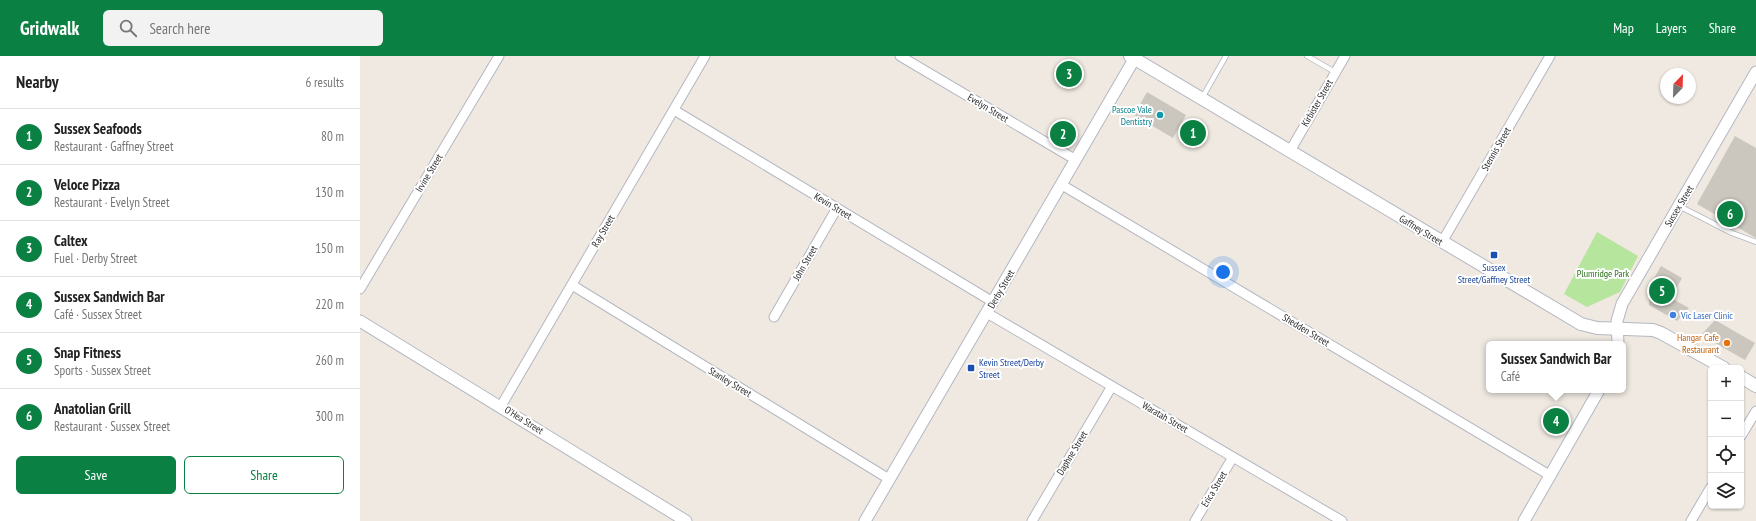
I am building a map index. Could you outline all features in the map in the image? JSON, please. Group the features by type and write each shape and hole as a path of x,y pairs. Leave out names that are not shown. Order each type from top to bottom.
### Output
{"main road":[{"name":"Gaffney Street","path":"1134,57 1581,324 1597,328 1647,330 1661,333 1719,365"},
{"path":"1744,379 1755,383"}],"street":[{"name":"Irvine Street","path":"360,289 499,56"},
{"name":"Ray Street","path":"501,406 705,56"},
{"name":"Evelyn Street","path":"900,56 1076,160"},
{"name":"Kirbister Street","path":"1290,151 1345,56"},
{"name":"Stennis Street","path":"1442,242 1550,56"},
{"name":"Derby Street","path":"865,521 1062,185 1134,57"},
{"name":"Sussex Street","path":"1618,341 1617,321 1622,304 1756,72"},
{"name":"Kevin Street","path":"674,110 993,302"},
{"name":"Shedden Street","path":"1062,185 1550,476"},
{"name":"John Street","path":"774,317 837,208"},
{"name":"Stanley Street","path":"572,285 889,479"},
{"name":"Waratah Street","path":"987,312 1342,521"},
{"name":"O'Hea Street","path":"360,321 501,406 686,521"},
{"name":"Daphne Street","path":"1032,521 1112,386"},
{"path":"1524,521 1597,393"},
{"path":"1744,431 1756,411"},
{"name":"Erica Street","path":"1195,521 1232,457"},
{"path":"1691,521 1708,492"}],"lane":[{"path":"1202,98 1226,56"},
{"path":"1307,56 1335,72"},
{"path":"1679,206 1732,233 1756,242"}],"green space":[{"name":"Plumridge Park","path":"1597,232 1638,256 1620,292 1587,307 1564,294"}],"building":[{"name":"Pascoe Vale Dentistry","path":"1147,92 1186,115 1173,138 1134,115"},
{"path":"1735,136 1756,148 1756,238 1697,204"},
{"path":"1661,266 1682,278 1671,298 1689,308 1677,321 1649,305 1650,285"},
{"path":"1715,320 1755,343 1745,360 1701,335"}],"place":[{"name":"Caltex","path":"1069,74"},
{"name":"Pascoe Vale Dentistry","path":"1160,115"},
{"name":"Sussex Seafoods","path":"1193,133"},
{"name":"Veloce Pizza","path":"1063,134"},
{"name":"Anatolian Grill","path":"1730,214"},
{"name":"Sussex Street/Gaffney Street","path":"1494,255"},
{"name":"Snap Fitness","path":"1662,291"},
{"name":"Vic Laser Clinic","path":"1673,315"},
{"name":"Hangar Cafe Restaurant","path":"1727,343"},
{"name":"Kevin Street/Derby Street","path":"971,368"},
{"name":"Sussex Sandwich Bar","path":"1556,421"}]}
